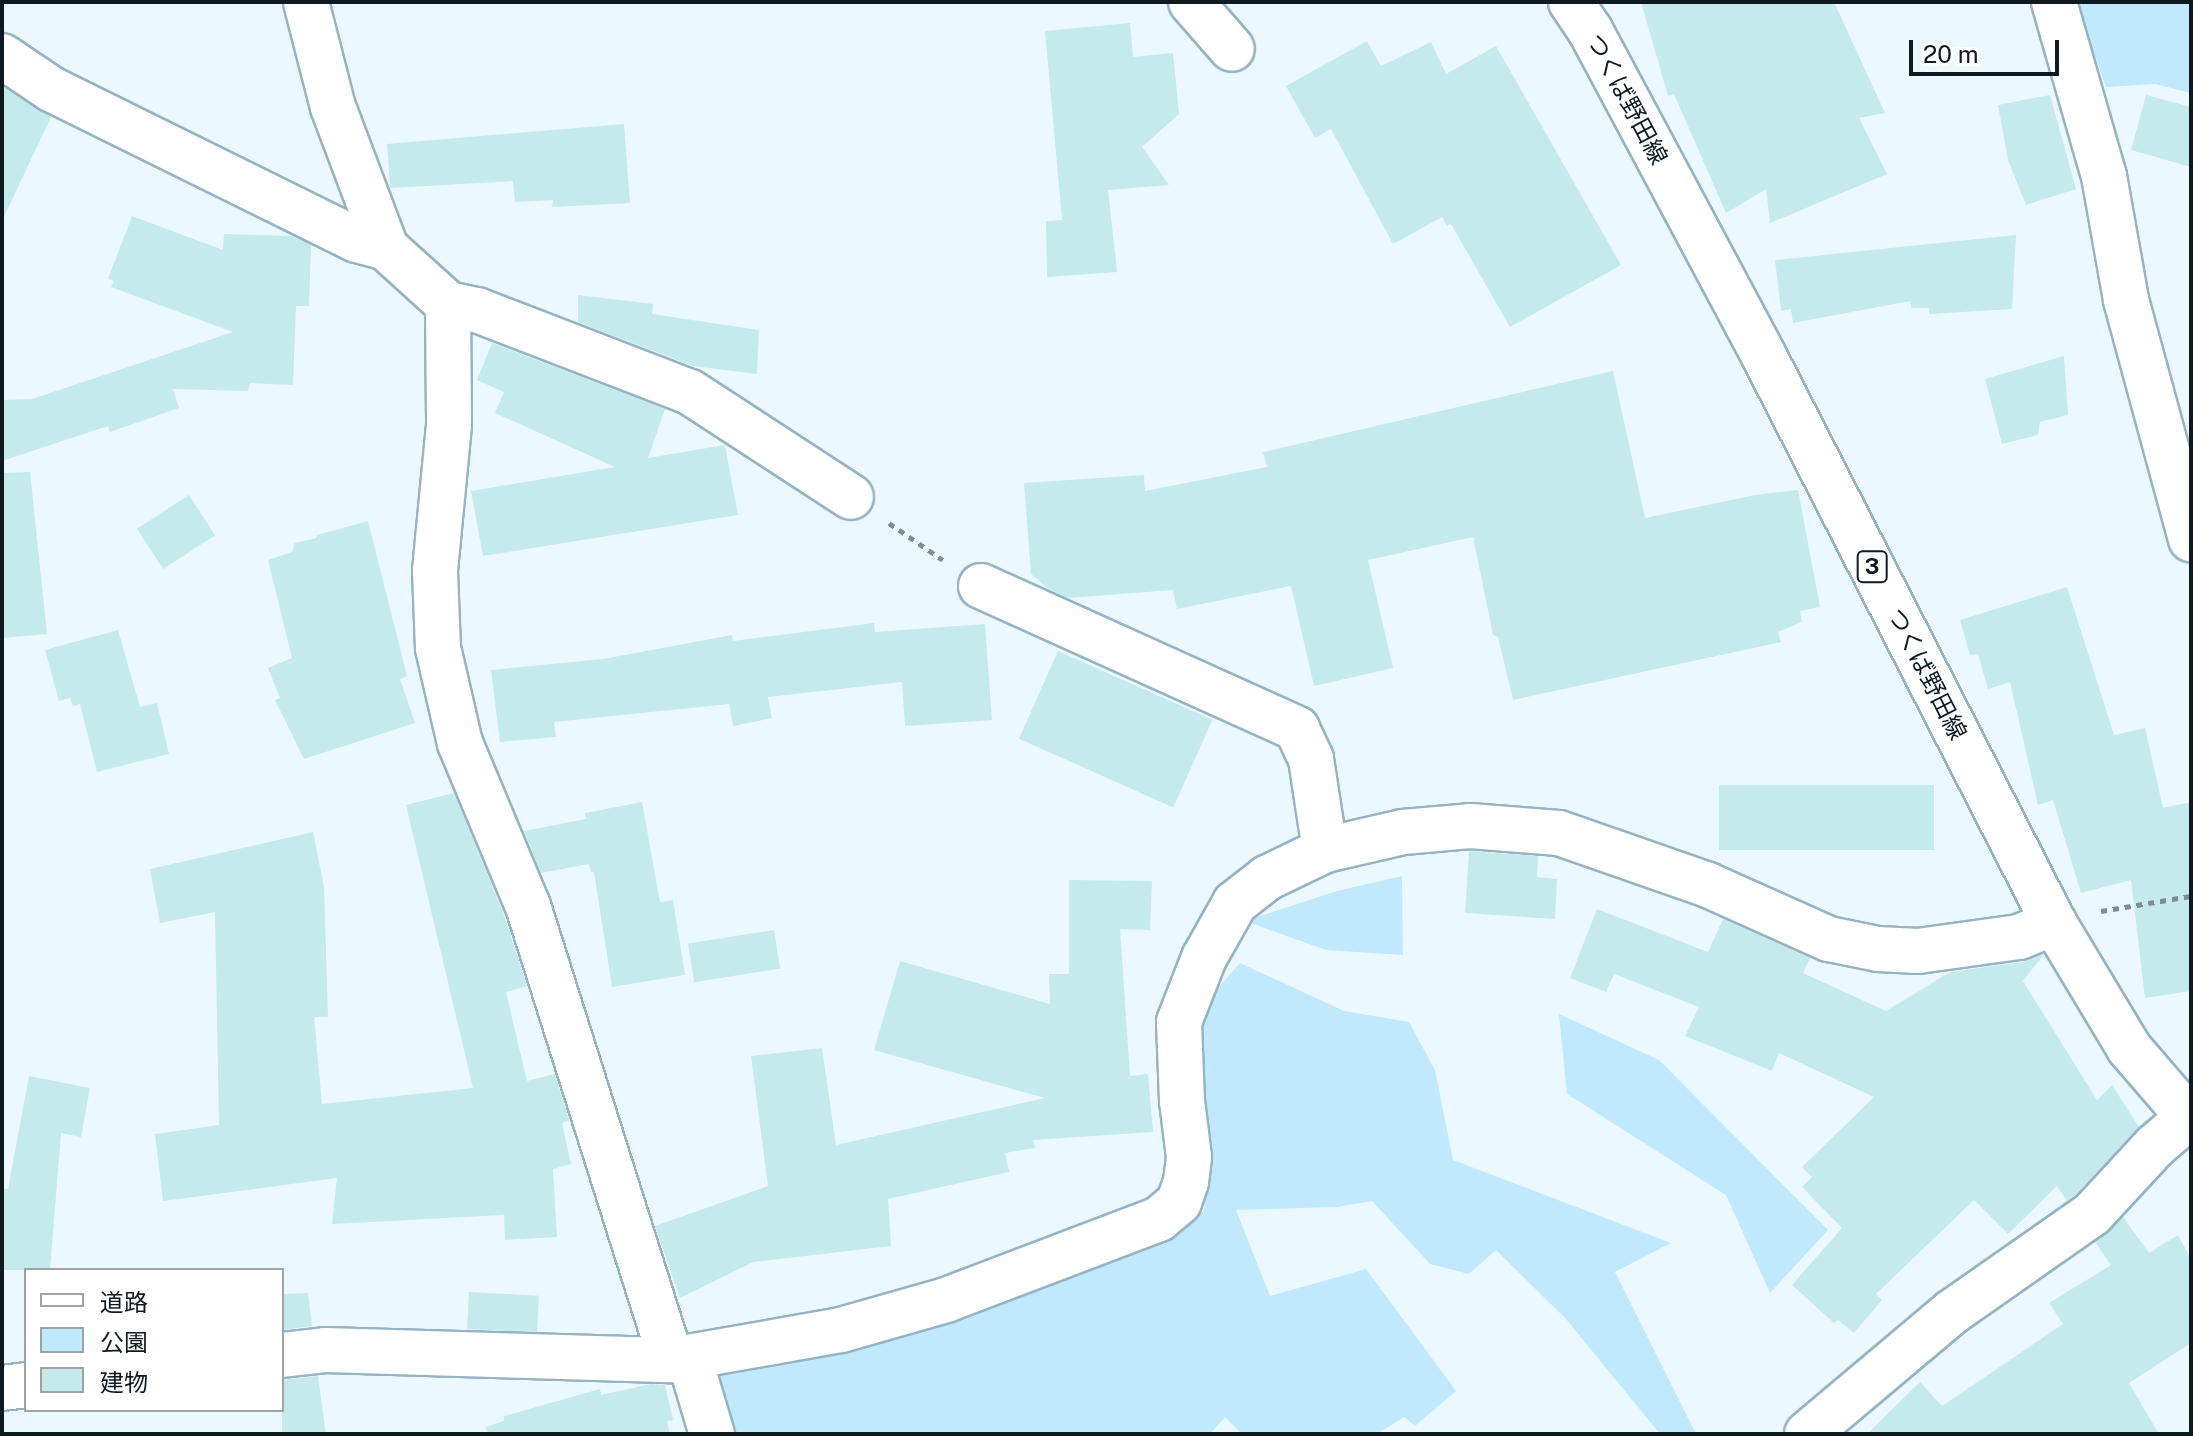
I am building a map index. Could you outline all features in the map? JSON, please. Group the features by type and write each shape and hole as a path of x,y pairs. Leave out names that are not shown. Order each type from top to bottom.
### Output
{"street":[{"path":"306,2 333,107 386,248"},
{"path":"1191,2 1232,49"},
{"name":"つくば野田線","path":"1571,2 1590,30 1764,356 2054,923 2129,1048 2190,1117"},
{"path":"2054,2 2104,176 2126,300 2191,539"},
{"path":"2,56 51,89 357,240 386,248 448,304 477,310 690,392 851,497"},
{"path":"448,304 449,425 435,571 438,648 460,743 528,906 680,1358 712,1434"},
{"path":"981,586 1297,729 1311,759 1325,850"},
{"path":"284,1355 325,1350 680,1358 841,1330 946,1300 1159,1219 1179,1202 1186,1182 1189,1157 1182,1101 1179,1022 1204,958 1235,903 1267,878 1325,850 1403,832 1470,826 1559,833 1708,885 1829,939 1878,949 1918,951 2019,937 2054,923"},
{"path":"1807,1434 1952,1312 2092,1214 2190,1117"},
{"path":"2,1388 24,1385"}],"path":[{"path":"851,497 981,586"},
{"path":"2054,923 2136,902 2191,896"}],"green space":[{"path":"2076,2 2191,2 2191,93 2155,84 2106,87"},
{"path":"1402,876 1403,955 1326,950 1245,921 1337,891"},
{"path":"1240,963 1344,1011 1409,1022 1435,1070 1453,1160 1671,1243 1615,1272 1696,1434 1660,1434 1566,1319 1496,1250 1469,1274 1430,1264 1372,1201 1337,1207 1236,1210 1270,1296 1366,1269 1456,1391 1415,1426 1404,1417 1377,1434 1242,1434 1225,1417 1210,1434 730,1434 711,1376 872,1342 1179,1230 1204,1211 1208,1165 1197,1037 1204,1004"},
{"path":"1559,1014 1659,1060 1828,1230 1770,1293 1726,1195 1567,1094"}],"building":[{"path":"1641,2 1834,2 1885,113 1859,118 1887,174 1770,223 1766,189 1726,213 1674,94 1668,96"},
{"path":"1130,23 1133,57 1173,53 1179,114 1142,147 1169,185 1108,190 1117,272 1047,277 1046,221 1062,220 1045,31"},
{"path":"1367,41 1381,66 1431,42 1446,74 1496,46 1621,265 1510,327 1451,224 1447,226 1442,217 1393,244 1331,129 1315,138 1286,86"},
{"path":"2,86 51,117 2,221"},
{"path":"2050,95 2076,189 2026,205 2008,160 1998,105"},
{"path":"2146,95 2191,107 2191,167 2131,150"},
{"path":"624,124 630,203 552,207 553,200 515,202 513,181 390,188 387,144"},
{"path":"132,216 223,250 224,234 292,236 311,245 309,306 296,306 293,385 250,383 248,391 173,389 179,408 110,432 108,426 2,461 2,400 32,399 233,332 111,287 114,281 108,279"},
{"path":"2016,235 2012,309 1929,314 1929,308 1911,308 1910,301 1793,323 1791,309 1781,311 1775,260"},
{"path":"578,295 653,304 652,314 759,330 757,374 693,366 578,322"},
{"path":"492,343 665,409 648,458 725,445 738,515 483,556 471,491 615,467 495,413 504,392 477,380"},
{"path":"2064,356 2068,415 2040,422 2038,435 2002,444 1985,379"},
{"path":"1613,371 1645,518 1755,495 1798,490 1820,607 1800,611 1802,622 1778,632 1781,642 1513,700 1498,637 1493,635 1473,537 1368,560 1393,668 1314,686 1291,586 1177,609 1173,590 1068,598 1049,589 1031,574 1024,483 1144,475 1145,491 1267,467 1263,452"},
{"path":"30,472 47,634 2,638 2,473"},
{"path":"189,495 215,535 163,569 137,529"},
{"path":"368,521 407,676 400,679 415,723 304,759 275,700 280,698 268,668 292,658 268,560 292,552 295,543"},
{"path":"2067,587 2114,735 2145,728 2163,808 2191,802 2191,991 2145,998 2131,880 2081,893 2053,800 2038,805 2010,682 1988,689 1978,654 1970,655 1960,620"},
{"path":"874,623 875,632 985,624 992,720 905,726 902,682 768,697 772,718 733,726 729,704 554,722 556,737 500,742 491,670 603,659 732,635 733,641"},
{"path":"118,630 140,707 157,703 169,754 97,772 80,704 73,706 70,698 59,701 45,650"},
{"path":"1058,651 1212,720 1173,807 1019,739"},
{"path":"1719,785 1934,785 1934,850 1719,850"},
{"path":"454,793 504,915 527,986 506,992 527,1081 555,1074 569,1120 562,1123 571,1164 553,1169 557,1237 505,1240 504,1215 332,1224 337,1178 163,1201 155,1134 219,1125 215,912 160,923 150,869 313,832 324,887 328,1017 314,1017 322,1104 473,1088 406,805"},
{"path":"642,802 660,902 673,900 685,975 612,987 594,872 591,872 589,864 541,873 524,831 586,819 585,813"},
{"path":"1469,851 1538,856 1537,877 1557,879 1555,919 1465,913"},
{"path":"1069,880 1152,881 1150,930 1120,929 1130,1076 1148,1074 1153,1132 1033,1140 1035,1148 1005,1153 1009,1172 888,1199 891,1246 753,1262 680,1298 655,1226 768,1186 751,1056 822,1048 836,1145 1045,1098 874,1050 900,961 1050,1004 1049,974 1069,974"},
{"path":"1597,909 1708,952 1723,919 1810,958 1803,973 1886,1011 1950,972 2023,962 2044,954 2023,981 2097,1100 2112,1085 2139,1127 2075,1195 2067,1201 2057,1186 2008,1234 1974,1200 1876,1294 1882,1300 1854,1333 1838,1320 1834,1323 1792,1285 1842,1228 1802,1187 1812,1177 1802,1167 1874,1097 1779,1053 1772,1071 1685,1036 1699,1007 1614,974 1606,992 1570,978"},
{"path":"774,930 780,969 694,982 688,944"},
{"path":"29,1076 90,1088 81,1137 61,1133 50,1268 2,1270 2,1189 8,1189"},
{"path":"2123,1217 2149,1253 2178,1235 2191,1259 2191,1343 2129,1383 2159,1434 1867,1434 1920,1382 1942,1406 2063,1324 2049,1303 2111,1265 2095,1242"},
{"path":"469,1292 539,1296 537,1333 467,1329"},
{"path":"308,1293 312,1326 284,1330 284,1294"},
{"path":"318,1376 326,1434 282,1434 284,1380"},
{"path":"651,1384 665,1385 673,1420 667,1421 670,1434 487,1434 486,1427 504,1421 504,1416 600,1389 601,1395"}]}
